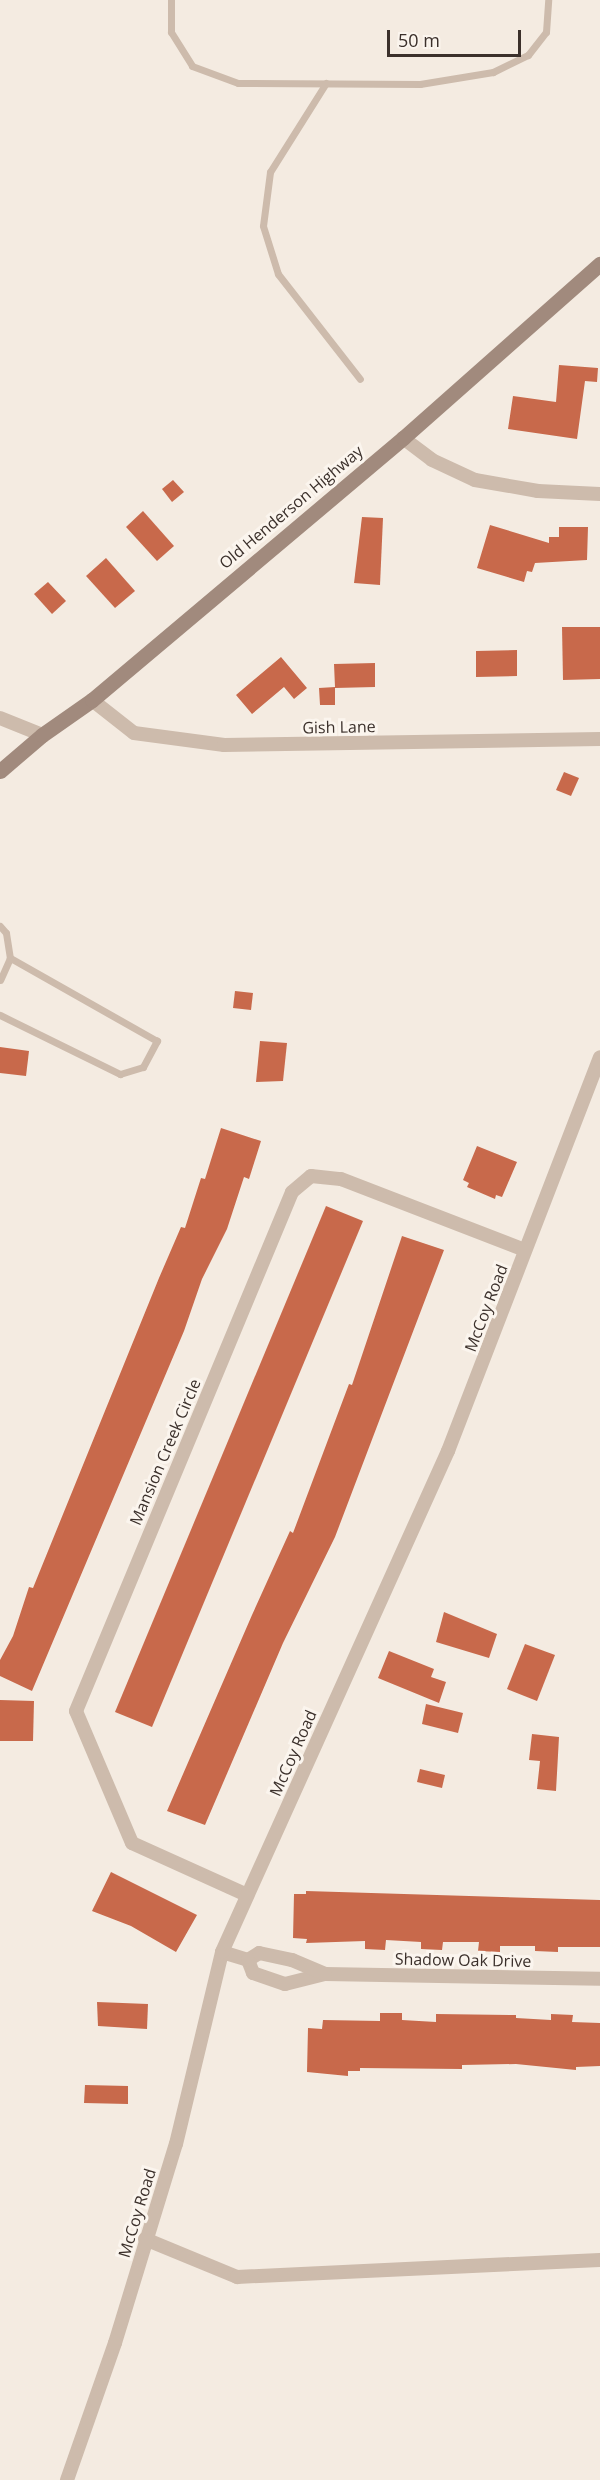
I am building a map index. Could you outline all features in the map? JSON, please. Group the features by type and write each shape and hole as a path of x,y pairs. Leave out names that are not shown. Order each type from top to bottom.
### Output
{"main road":[{"name":"Old Henderson Highway","path":"0,771 42,735 92,700 403,438 600,264"}],"street":[{"path":"403,438 432,460 476,480 538,491 600,494"},
{"name":"Gish Lane","path":"92,700 134,733 224,745 600,739"},
{"path":"0,718 42,735"},
{"name":"McCoy Road","path":"67,2480 115,2343 176,2144 222,1952 447,1451 600,1057"},
{"name":"Mansion Creek Circle","path":"247,1895 132,1843 76,1711 292,1192 311,1176 341,1179 525,1250"},
{"name":"Shadow Oak Drive","path":"222,1952 248,1960 259,1953 292,1960 325,1974"},
{"name":"Shadow Oak Drive","path":"248,1960 253,1973 285,1984 325,1974 600,1979"},
{"path":"146,2239 237,2277 600,2260"}],"lane":[{"path":"171,0 171,32 192,66 238,83 420,84 493,72 528,56 546,32 548,0"},
{"path":"326,83 270,172 263,226 278,274 360,379"},
{"path":"0,926 6,933 10,958 0,980"},
{"path":"0,1015 120,1074 143,1067 157,1041 10,958"}],"building":[{"path":"559,365 598,368 597,382 585,381 577,439 508,429 513,396 556,402"},
{"path":"173,480 184,492 172,502 162,489"},
{"path":"143,511 174,546 157,561 126,527"},
{"path":"362,517 383,518 380,585 354,583"},
{"path":"490,525 549,543 549,537 559,537 559,527 588,527 587,560 535,563 532,572 527,571 524,582 477,568"},
{"path":"106,558 135,591 115,608 86,576"},
{"path":"48,582 66,601 52,614 34,594"},
{"path":"562,627 600,627 600,679 563,680"},
{"path":"517,650 517,676 476,677 476,651"},
{"path":"281,657 307,688 294,699 284,687 252,714 236,695"},
{"path":"375,663 375,687 335,688 335,705 320,705 319,688 335,687 334,664"},
{"path":"564,772 579,778 571,796 556,790"},
{"path":"235,991 253,993 251,1010 233,1008"},
{"path":"260,1041 287,1043 283,1081 256,1082"},
{"path":"0,1047 29,1051 26,1076 0,1073"},
{"path":"221,1128 261,1141 249,1179 244,1177 227,1229 202,1279 184,1331 32,1691 0,1676 0,1660 13,1636 29,1587 33,1588 159,1278 181,1227 185,1228 201,1178 205,1179"},
{"path":"477,1146 517,1162 502,1197 496,1195 495,1199 467,1187 469,1183 463,1180"},
{"path":"326,1206 363,1221 152,1727 115,1712"},
{"path":"402,1236 444,1250 335,1537 283,1643 205,1825 167,1811 290,1531 293,1533 349,1384 352,1385"},
{"path":"444,1612 497,1634 489,1658 436,1642"},
{"path":"525,1644 555,1655 537,1701 507,1689"},
{"path":"389,1651 434,1669 431,1677 446,1682 439,1703 378,1678"},
{"path":"0,1700 34,1701 33,1741 0,1741"},
{"path":"426,1704 463,1713 458,1733 422,1724"},
{"path":"532,1734 559,1737 556,1791 537,1789 540,1761 529,1760"},
{"path":"420,1769 445,1775 442,1788 417,1782"},
{"path":"111,1872 197,1915 176,1952 131,1926 92,1911"},
{"path":"306,1891 600,1900 600,1947 558,1947 558,1952 535,1951 535,1946 500,1946 500,1952 478,1951 479,1942 443,1942 442,1950 421,1949 421,1942 386,1940 385,1950 365,1949 365,1941 306,1943 307,1939 293,1938 294,1894 306,1894"},
{"path":"97,2002 148,2004 147,2029 98,2026"},
{"path":"380,2013 402,2013 402,2020 436,2022 436,2014 516,2015 516,2018 551,2020 551,2014 573,2015 572,2022 600,2023 600,2066 576,2067 576,2070 516,2064 462,2065 462,2069 360,2068 360,2071 348,2071 348,2076 307,2072 308,2028 322,2029 323,2020 380,2021"},
{"path":"85,2085 128,2086 128,2104 84,2103"}]}
